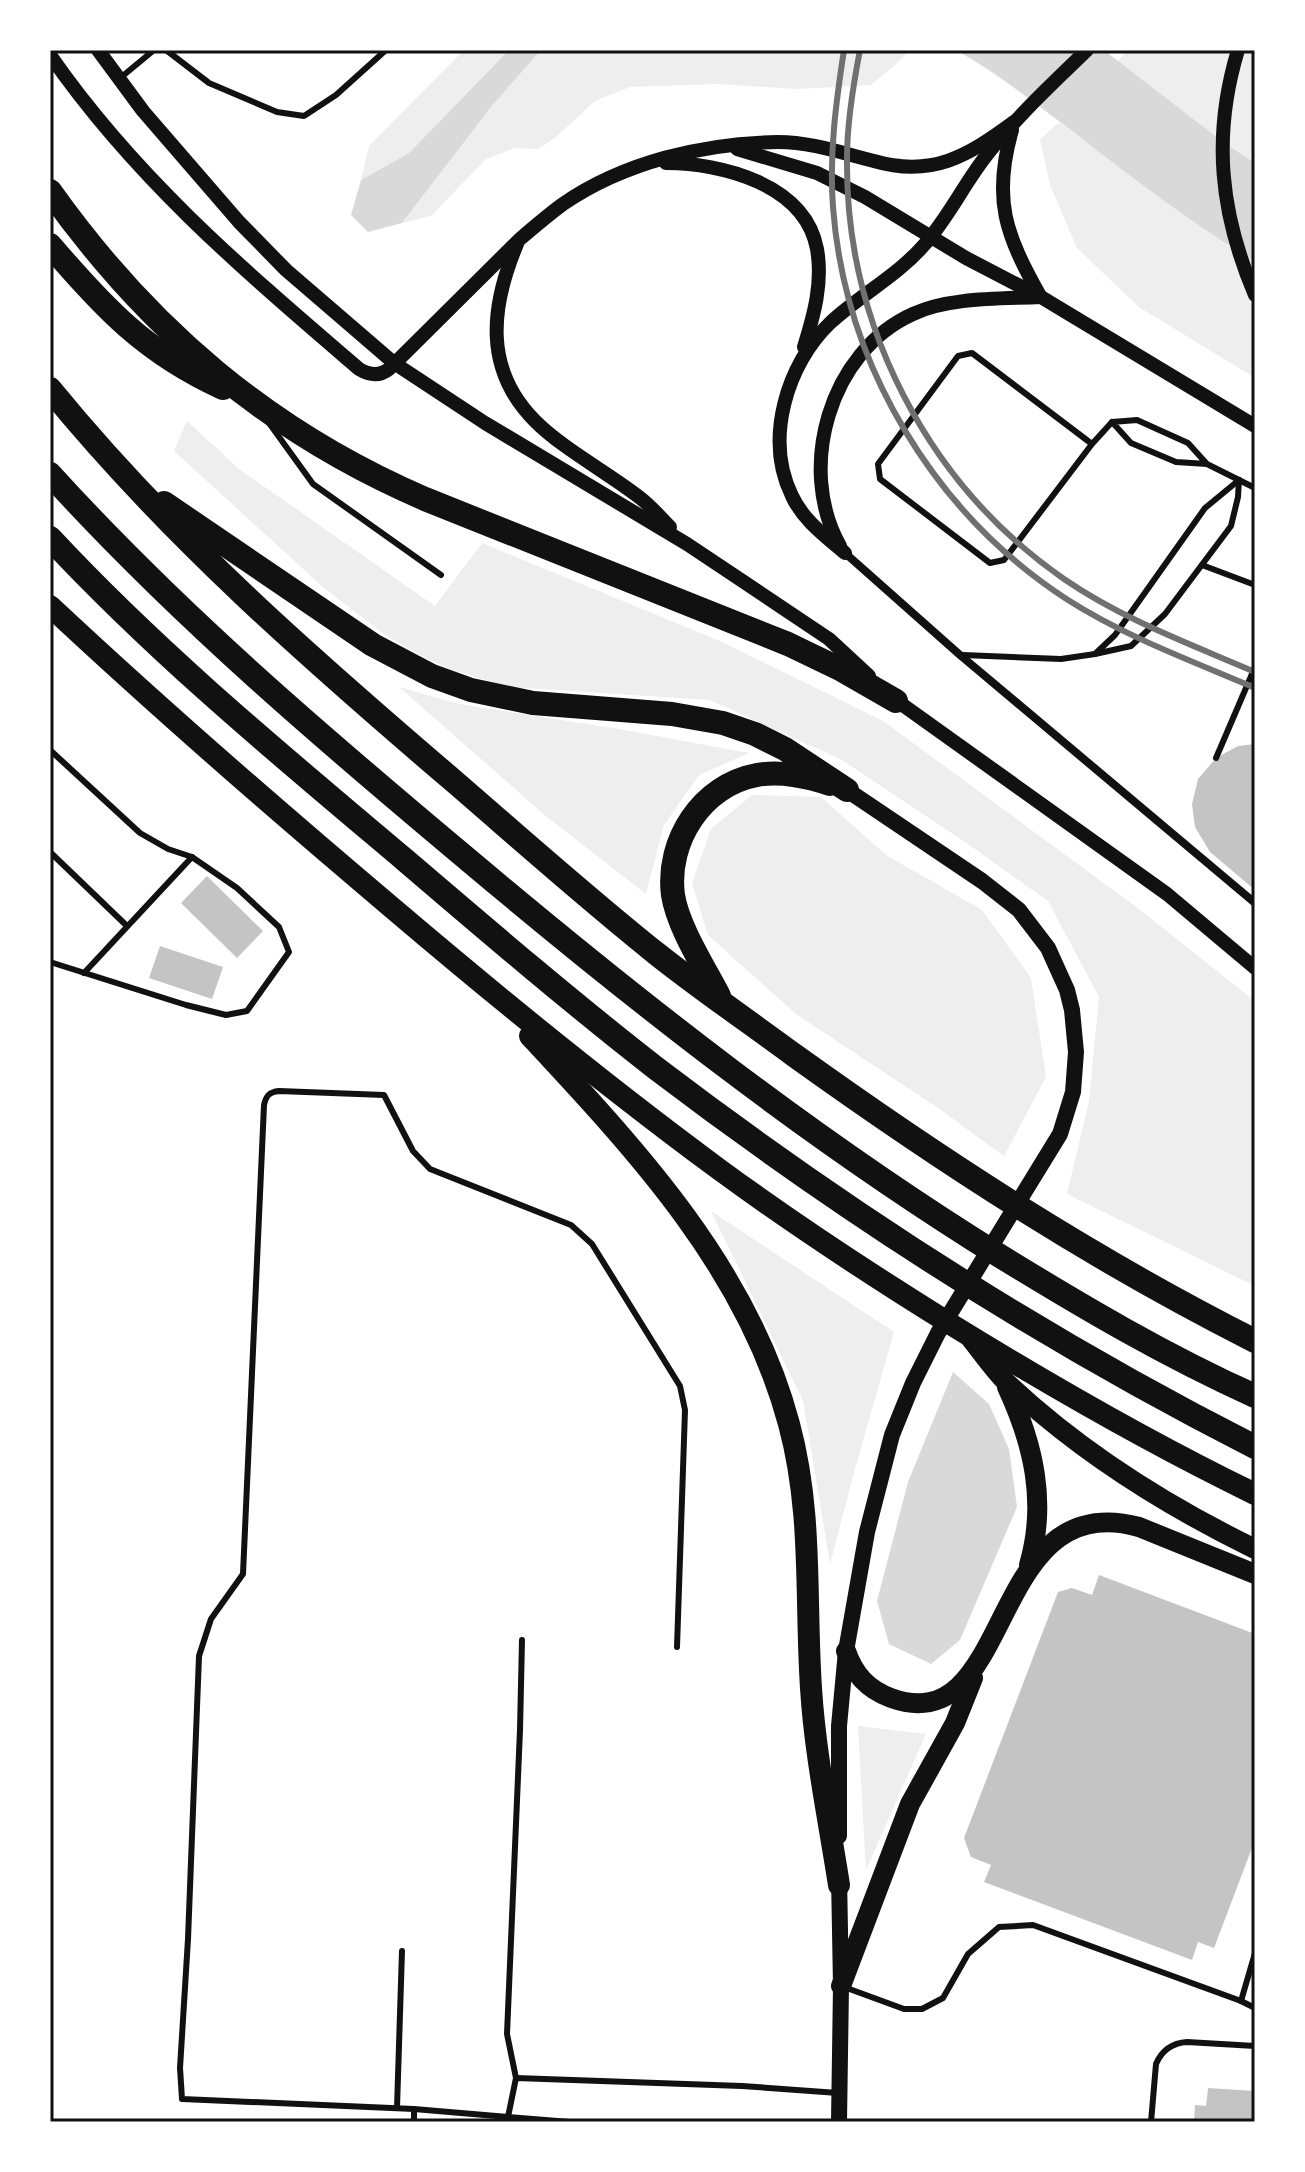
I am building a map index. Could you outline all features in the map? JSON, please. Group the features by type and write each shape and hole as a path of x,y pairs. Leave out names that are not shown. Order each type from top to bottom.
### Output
{"highway":[{"path":"50,191 147,309 191,351 254,403 325,450 389,484 788,644 896,701"},
{"path":"50,245 124,326 143,341 194,375 254,403"},
{"path":"50,389 122,474 194,548 344,688 655,953 863,1104 999,1196 1122,1270 1255,1341"},
{"path":"50,474 140,569 251,673 429,827 670,1026 803,1125 970,1237 1102,1318 1255,1396"},
{"path":"122,474 352,632 432,676 471,690 533,703 672,714 723,723 785,749 847,790"},
{"path":"50,538 150,639 226,708 526,963 658,1069 791,1168 908,1248 1103,1366 1255,1447"},
{"path":"50,606 189,734 477,980 721,1171 874,1276 967,1335 1100,1414 1255,1494"},
{"path":"722,1003 675,907 673,864 689,823 697,810 721,790 757,775 804,777 847,790"},
{"path":"477,980 653,1172 713,1257 761,1346 785,1411 799,1470 808,1552 809,1653 814,1721 839,1885"}],"main road":[{"path":"839,2122 838,1753 846,1651 862,1556 892,1435 925,1357 1060,1134 1076,1072 1072,1010 1067,990 1053,958 1034,927 1002,895 847,790"},
{"path":"967,1335 1004,1380 1054,1424 1108,1465 1221,1533 1255,1549"},
{"path":"1004,1380 1028,1438 1037,1480 1038,1520 1026,1573"},
{"path":"846,1651 860,1679 890,1697 925,1702 937,1700 958,1689 977,1664 1026,1573 1047,1546 1059,1536 1089,1523 1106,1521 1139,1527 1255,1574"},
{"path":"841,1986 910,1804 955,1723 986,1647"}],"street":[{"path":"98,50 143,111 270,254 394,363 485,423 687,544 829,639 896,701 1167,894 1255,968"},
{"path":"799,363 831,322 902,267 932,236 986,156 1014,122 1087,50"},
{"path":"1238,50 1224,131 1224,185 1234,242 1255,295"},
{"path":"50,55 126,154 184,213 240,266 359,369 370,375 384,374 520,239 562,205 625,171 678,154 778,142 838,151 894,166 938,165 963,156 1014,122"},
{"path":"1014,122 1003,176 1005,220 1020,260 1041,297"},
{"path":"728,147 834,181 966,258 1041,297 1255,426"},
{"path":"650,163 707,166 743,176 778,193 802,215 817,245 819,280 814,315 783,410 779,453 784,476 802,512 960,655 1255,903"},
{"path":"520,239 506,273 496,324 498,357 510,387 537,423 641,498 687,544"},
{"path":"845,553 834,535 825,508 820,456 823,434 839,390 863,353 877,337 914,313 967,302 1041,297"}],"lane":[{"path":"119,79 154,50"},
{"path":"166,50 209,83 277,112 304,116 336,95 386,50"},
{"path":"1092,444 972,353 958,356 878,464 880,479 990,563 1004,560 1112,422 1137,420 1188,443 1207,464 1255,488"},
{"path":"254,403 313,484 441,575"},
{"path":"1112,422 1131,443 1176,462 1207,464"},
{"path":"960,655 1061,659 1131,646 1165,614 1231,526 1239,480"},
{"path":"1095,654 1115,635 1205,508 1239,480"},
{"path":"1202,565 1255,585"},
{"path":"1216,758 1255,667"},
{"path":"50,750 140,833 168,849 192,857 237,888 279,927 289,952 247,1011 226,1015 50,962"},
{"path":"50,852 127,926"},
{"path":"84,973 192,857"},
{"path":"570,2122 414,2109 182,2099 180,2068 199,1656 211,1619 243,1574 264,1105 271,1092 384,1095 413,1151 430,1169 571,1225 592,1244 680,1386 685,1410 677,1647"},
{"path":"508,2119 516,2078 507,2034 522,1640"},
{"path":"841,1986 904,2009 922,2009 943,1998 968,1954 999,1927 1033,1925 1255,2008"},
{"path":"397,2108 402,1951"},
{"path":"1241,2001 1255,1953"},
{"path":"1151,2122 1156,2064 1170,2046 1187,2042 1255,2046"},
{"path":"516,2078 742,2086 839,2093"},
{"path":"414,2109 414,2122"}],"shaded area":[{"path":"464,50 509,50 409,153 361,180 369,146"},
{"path":"509,50 541,50 491,107 402,223 368,232 351,215 361,180 409,153"},
{"path":"541,50 910,50 871,85 797,89 716,84 630,87 595,101 555,138 538,149 515,148 486,159 431,216 402,223 491,107"},
{"path":"956,50 1104,50 1255,163 1255,262 1164,201 1003,79"},
{"path":"1128,50 1255,50 1255,163 1118,61"},
{"path":"1059,122 1231,248 1255,262 1255,378 1139,307 1077,248 1050,185 1040,140"},
{"path":"187,421 239,469 435,606 482,543 720,641 883,721 1135,906 1255,1001 1255,1286 1067,1194 1089,1101 1099,997 1048,901 842,760 710,700 508,687 449,669 422,656 385,635 324,588 174,451"},
{"path":"399,687 459,704 749,753 699,775 664,825 646,894 547,817"},
{"path":"752,795 821,797 886,855 982,910 1031,978 1046,1077 1004,1156 938,1108 796,1014 708,935 692,883 711,829"},
{"path":"711,1211 894,1332 830,1564 803,1401"},
{"path":"953,1372 989,1404 1009,1449 1017,1507 960,1640 931,1664 889,1644 877,1601 908,1482"},
{"path":"858,1726 926,1734 866,1870"}],"building":[{"path":"1255,744 1255,890 1210,852 1195,827 1192,804 1198,779 1216,758 1238,746"},
{"path":"207,876 263,931 237,958 181,903"},
{"path":"160,946 223,967 212,999 149,978"},
{"path":"1099,1575 1255,1634 1255,1840 1214,1948 1198,1942 1192,1960 984,1882 991,1865 971,1857 964,1838 1058,1592 1072,1588 1092,1595"},
{"path":"1208,2088 1254,2091 1255,2122 1194,2122 1195,2105 1206,2106"}],"railway":[{"path":"844,50 832,167 833,207 841,266 856,323 878,379 905,431 938,480 977,525 1020,565 1068,600 1113,626 1255,688"},
{"path":"860,50 851,104 847,158 850,220 861,280 879,339 903,395 935,448 972,496 1015,540 1064,579 1133,619 1255,672"}]}
